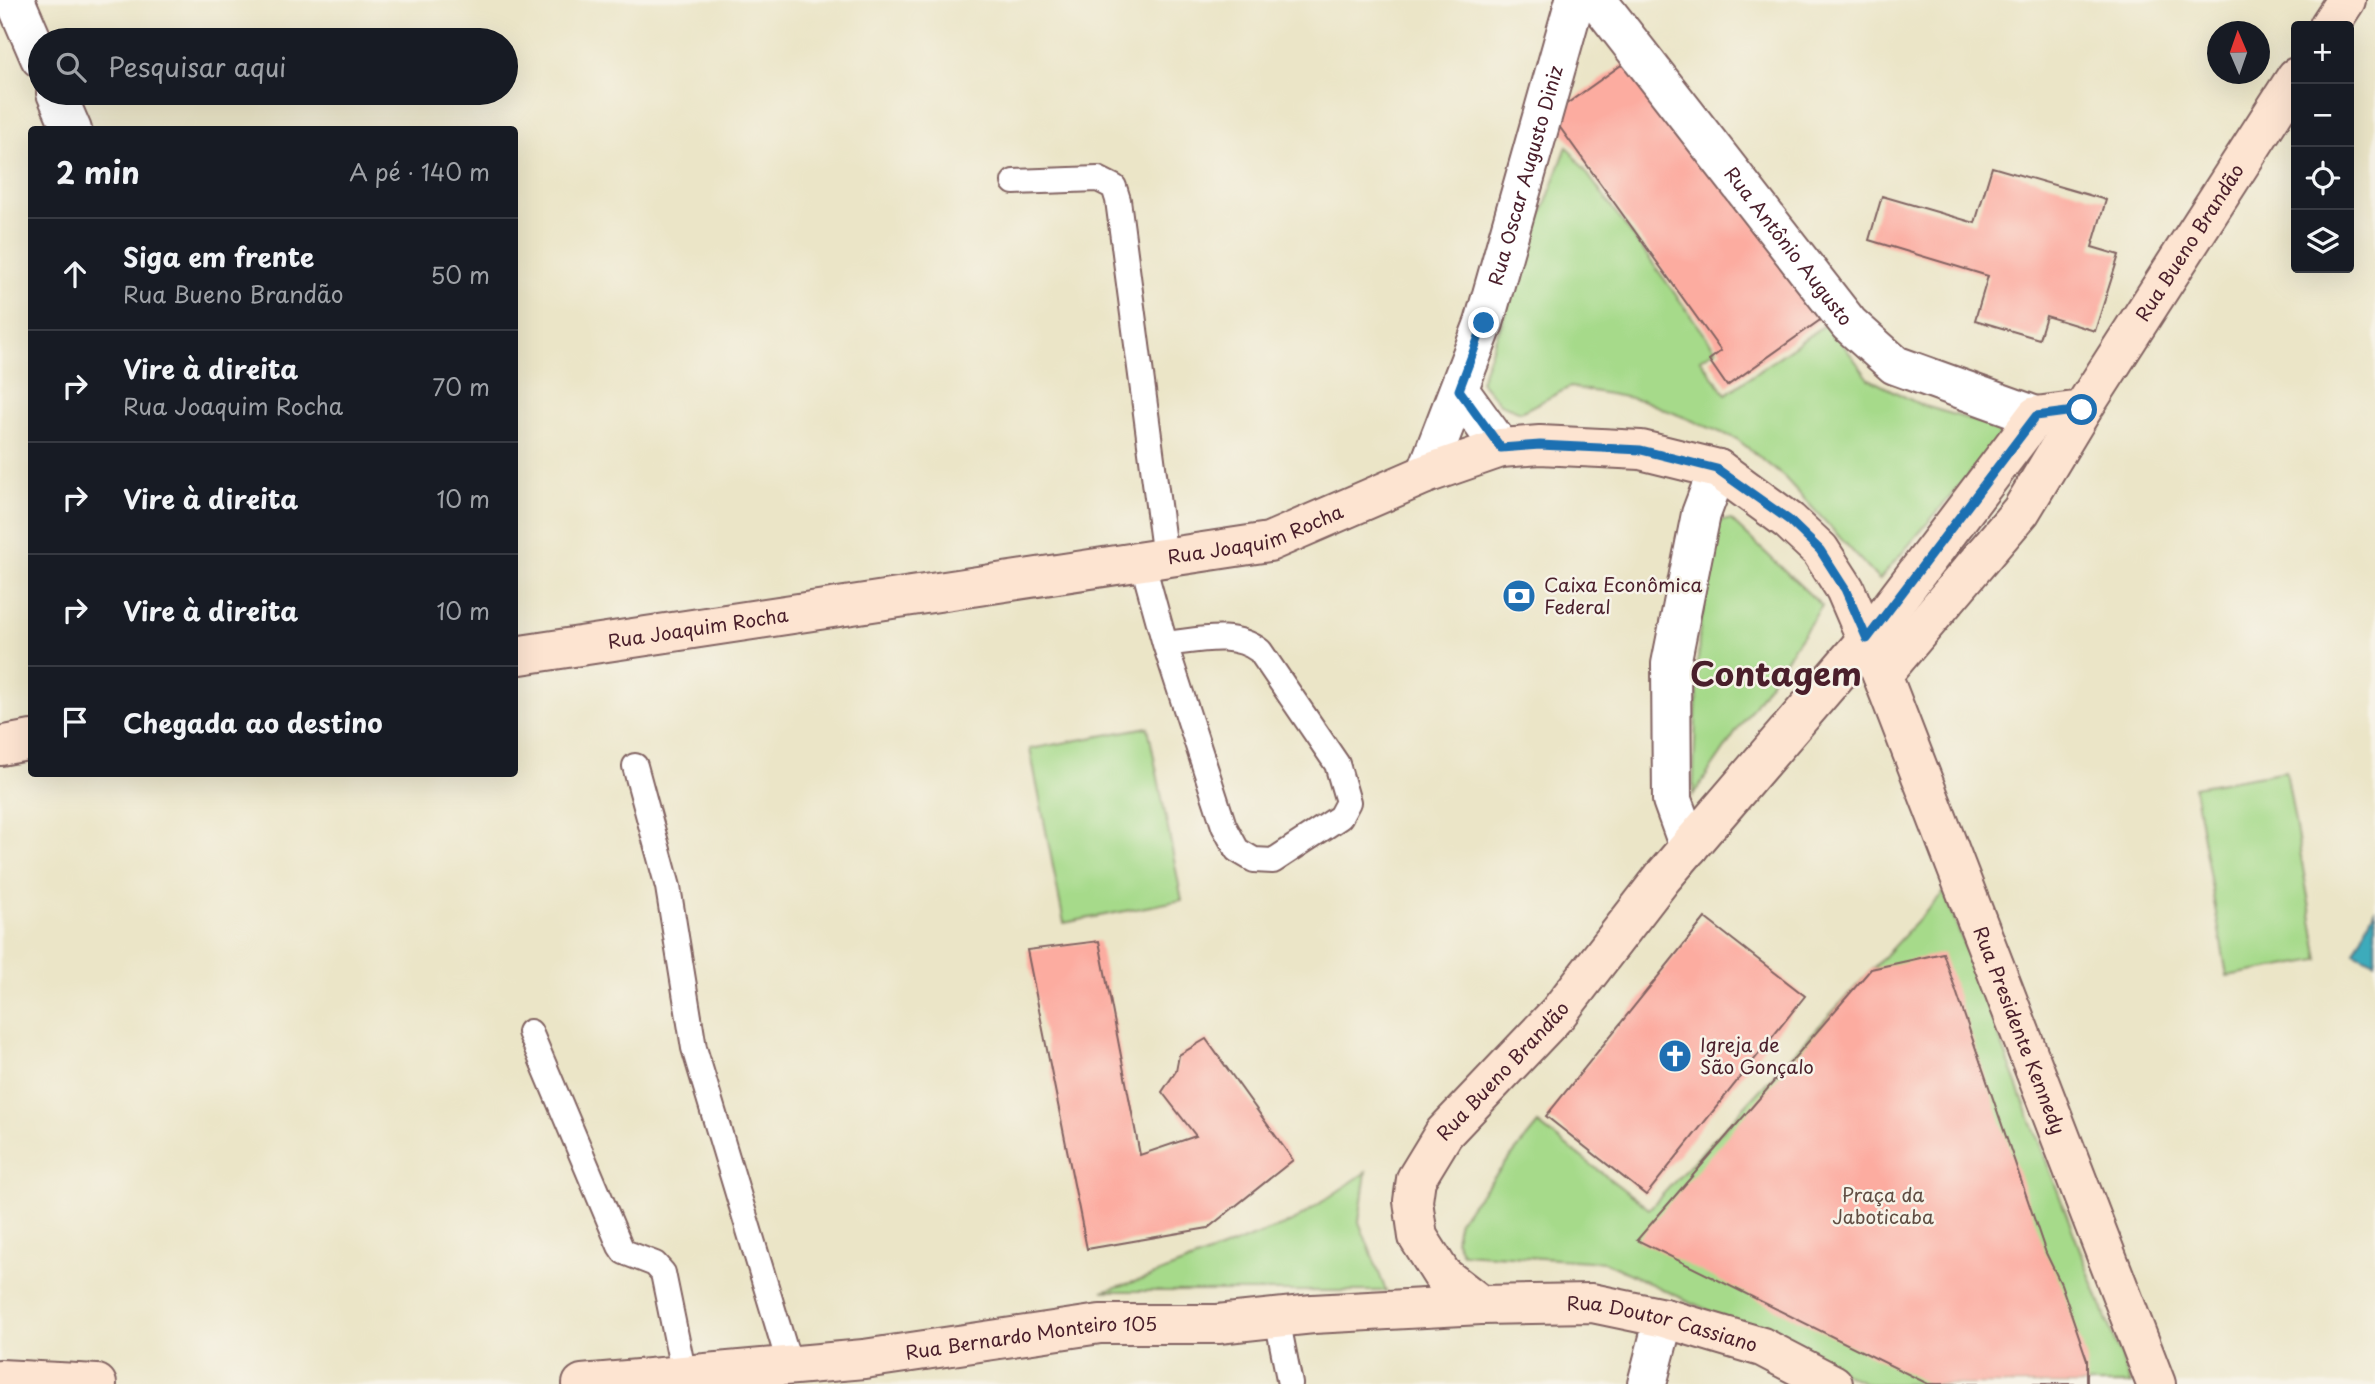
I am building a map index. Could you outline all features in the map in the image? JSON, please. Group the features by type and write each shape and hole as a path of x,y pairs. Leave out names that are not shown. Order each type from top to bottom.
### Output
{"main road":[{"path":"2332,21 2346,0"},
{"name":"Rua Bueno Brandão","path":"1882,675 2021,511 2082,410 2292,84"},
{"path":"2036,416 2082,410"},
{"name":"Rua Bueno Brandão","path":"1481,1305 1442,1275 1418,1237 1413,1201 1416,1179 1444,1133 1558,1013 1663,877 1867,639 2036,416"},
{"name":"Rua Joaquim Rocha","path":"518,655 1269,542 1426,474 1501,448 1540,445 1641,450 1717,469 1789,520 1820,550 1845,589 1882,675"},
{"name":"Rua Presidente Kennedy","path":"1882,675 2156,1384"},
{"path":"0,746 28,741"},
{"name":"Rua Doutor Cassiano","path":"1481,1305 1592,1303 1664,1318 1762,1347 1833,1384"},
{"name":"Rua Bernardo Monteiro 105","path":"582,1384 684,1375 741,1377 790,1366 864,1359 1100,1324 1218,1324 1312,1314 1481,1305"},
{"path":"0,1379 97,1384"}],"street":[{"path":"15,0 28,30"},
{"name":"Rua Oscar Augusto Diniz","path":"1426,474 1484,323 1575,0"},
{"name":"Rua Antônio Augusto","path":"1597,0 1849,324 1895,365 2036,416"},
{"path":"61,105 70,126"},
{"path":"1459,390 1501,448"},
{"path":"1689,847 1672,800 1671,664 1701,514 1717,469"},
{"path":"1647,1384 1664,1318"}],"lane":[{"path":"1014,182 1098,178 1114,187 1118,201 1165,645 1224,825 1237,850 1254,860 1273,861 1340,817 1348,802 1338,764 1260,652 1249,642 1227,638 1165,645"},
{"path":"635,766 668,887 694,1048 790,1366"},
{"path":"530,1032 620,1246 624,1252 654,1264 663,1273 684,1375"},
{"path":"1277,1318 1290,1384"}],"green space":[{"path":"1567,146 1716,350 1700,359 1726,394 1827,323 1869,379 1921,405 2007,430 1879,580 1785,478 1737,439 1642,400 1570,387 1521,412 1500,404 1480,381"},
{"path":"1721,520 1731,520 1822,606 1693,795 1699,635 1714,530"},
{"path":"1148,727 1182,900 1064,923 1030,749"},
{"path":"2286,771 2319,960 2227,976 2194,787"},
{"name":"Praça da Jaboticaba","path":"1944,892 2131,1384 1867,1384 1604,1262 1462,1253 1455,1239 1459,1220 1538,1124 1649,1209"},
{"path":"1366,1172 1359,1222 1386,1291 1102,1291 1144,1279 1294,1221"}],"water":[{"path":"2375,909 2375,962 2354,952"}],"building":[{"path":"1634,56 1823,318 1727,386 1709,360 1721,351 1551,115"},
{"path":"1992,167 2106,200 2092,247 2119,255 2095,331 2046,316 2039,339 1975,320 1988,276 1869,240 1882,196 1975,223"},
{"name":"Igreja de São Gonçalo","path":"1705,918 1805,996 1646,1195 1546,1116"},
{"path":"1099,941 1140,1155 1196,1136 1162,1092 1176,1071 1179,1055 1206,1039 1293,1160 1208,1228 1087,1249 1027,950"},
{"name":"Praça da Jaboticaba","path":"1943,953 2046,1253 2061,1284 2087,1360 2087,1384 1928,1384 1637,1240 1871,969"}],"place":[{"name":"Caixa Econômica Federal","path":"1519,596"},
{"name":"Igreja de São Gonçalo","path":"1675,1056"}],"district":[{"name":"Contagem","path":"1776,674"}],"route":[{"path":"1484,323 1459,390 1501,448 1540,445 1641,450 1717,469 1789,520 1820,550 1845,589 1867,639 2036,416 2082,410"}]}
